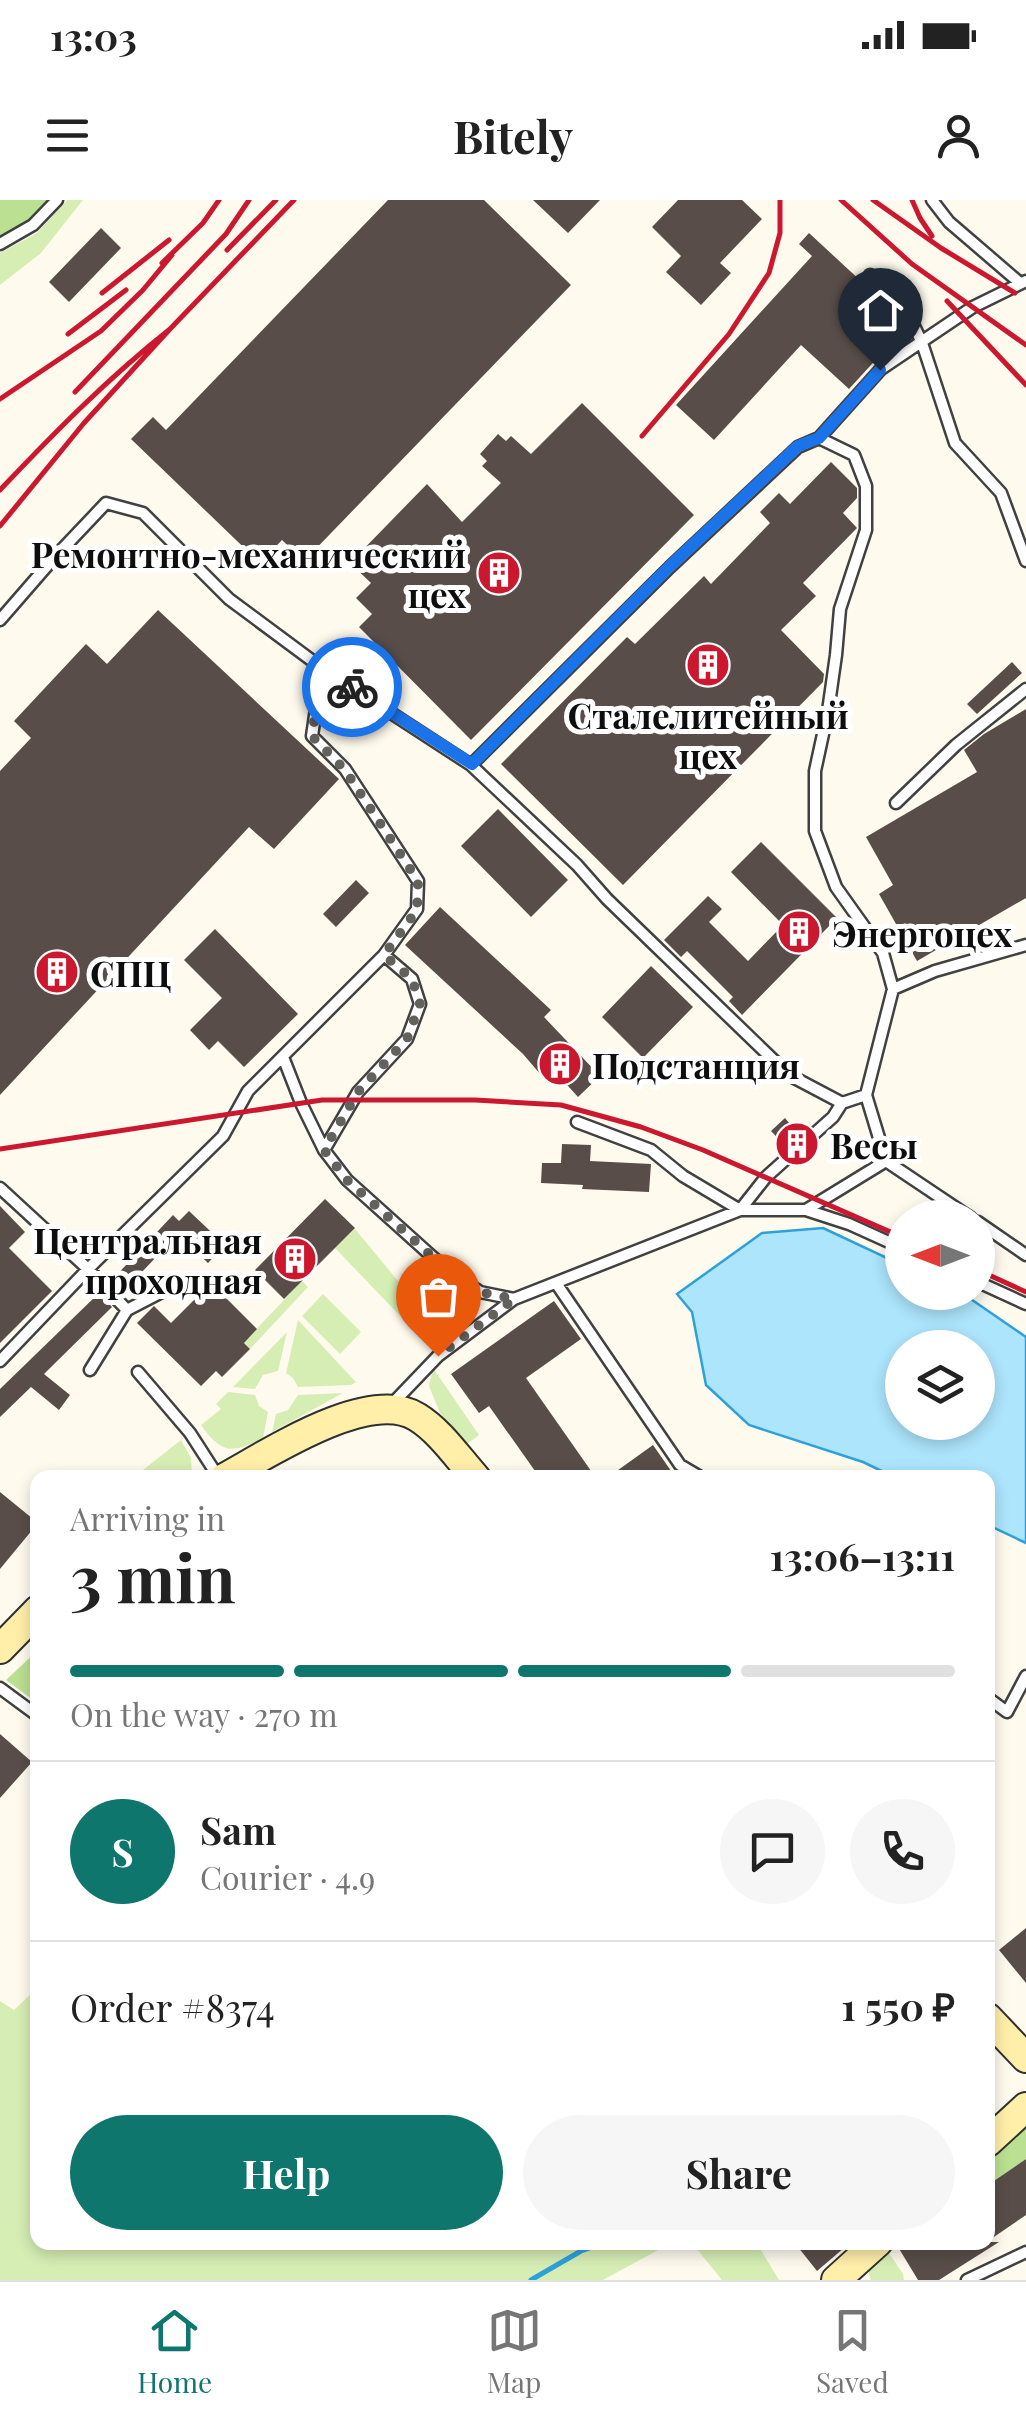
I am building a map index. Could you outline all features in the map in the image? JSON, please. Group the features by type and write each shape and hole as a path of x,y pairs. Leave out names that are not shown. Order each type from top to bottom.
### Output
{"street":[{"path":"237,1470 332,1421 389,1408 415,1415 469,1470"},
{"path":"0,1649 30,1618"},
{"path":"995,2025 1026,2058"},
{"path":"995,2136 1026,2107"},
{"path":"836,2280 869,2250"}],"lane":[{"path":"0,244 34,226 57,200"},
{"path":"472,764 670,566 798,446 819,438 880,370 972,308 1023,282 948,222 932,200"},
{"path":"870,275 906,309 922,343 955,443 1001,493 1026,561"},
{"path":"819,438 854,455 866,486 866,530 840,608 828,711 815,771 815,830 836,887 883,953 893,988 866,1095 886,1161 944,1200"},
{"path":"0,620 106,504 142,514 229,600 322,668 472,764 789,1075 842,1102 866,1095"},
{"path":"0,1362 223,1136 248,1091 384,955 417,910 418,881 345,770 312,736 322,668"},
{"path":"896,804 956,745 1026,688"},
{"path":"893,988 1026,944"},
{"path":"324,1150 358,1092 407,1039 420,1004 412,979 384,955"},
{"path":"283,1057 324,1150 347,1180 446,1269 480,1292 514,1299"},
{"path":"740,1210 766,1178 834,1117 842,1102"},
{"path":"577,1122 650,1150 683,1176 740,1210"},
{"path":"806,1210 886,1161"},
{"path":"0,1188 127,1310"},
{"path":"389,1408 438,1356 514,1299 740,1210 806,1210 885,1240"},
{"path":"995,1234 1026,1255"},
{"path":"90,1370 127,1310 179,1282"},
{"path":"556,1283 680,1464 689,1470"},
{"path":"995,1290 1026,1304"},
{"path":"138,1372 215,1470"},
{"path":"995,1703 1007,1712 1026,1676"},
{"path":"0,1688 30,1710"},
{"path":"967,2280 1026,2252"}],"green space":[{"path":"0,200 47,200 29,220 0,236"},
{"path":"67,200 83,200 41,253 0,285 0,253 37,233"},
{"path":"355,1229 433,1323 424,1329 402,1318 335,1248"},
{"path":"302,1281 308,1287 250,1349 244,1342"},
{"path":"323,1294 361,1332 340,1354 302,1316"},
{"path":"298,1320 356,1382 298,1387 286,1373"},
{"path":"287,1332 278,1371 263,1375 255,1389 233,1387"},
{"path":"433,1368 479,1435 467,1444 440,1413 429,1386"},
{"path":"228,1392 255,1395 259,1406 268,1412 263,1438 235,1449 221,1446 208,1435 201,1425 221,1409 216,1404"},
{"path":"343,1393 272,1432 276,1414 288,1410 298,1395"},
{"path":"181,1440 191,1458 192,1470 143,1470"},
{"path":"30,1658 30,1698 6,1680"},
{"path":"30,1995 30,2250 658,2250 603,2280 0,2280 0,2001 14,2010"},
{"path":"1026,2121 1026,2159 995,2180 995,2148"},
{"path":"698,2250 761,2250 779,2280 722,2280"},
{"path":"887,2250 904,2280 871,2280 869,2262"}],"water":[{"path":"823,1228 885,1257 885,1310 987,1310 1026,1337 1026,1543 995,1528 995,1470 880,1470 749,1425 706,1385 692,1312 677,1294 762,1233"}],"building":[{"path":"388,200 484,200 571,285 304,561 282,540 260,563 131,439 153,417 166,430"},
{"path":"533,200 600,200 568,233"},
{"path":"678,200 742,200 762,219 720,263 731,273 701,305 666,272 681,256 652,227"},
{"path":"101,228 121,248 69,302 49,282"},
{"path":"809,233 876,295 871,301 903,330 849,389 801,345 714,440 676,405 812,256 799,244"},
{"name":"Ремонтно-механический цех","path":"582,403 694,515 471,740 359,627 372,614 356,598 371,583 350,563 427,484 462,522 501,483 482,466 487,461 480,454 498,434 506,441 511,436 531,454"},
{"name":"Сталелитейный цех","path":"831,462 857,488 857,498 843,513 857,528 803,583 816,596 781,630 824,674 823,682 623,885 501,764 627,637 635,644 704,576 711,584 770,523 760,512 779,493 790,504"},
{"name":"СПЦ","path":"158,610 339,779 274,849 249,827 0,1095 0,771 31,738 14,721 86,644 107,664"},
{"path":"1012,662 1022,673 977,714 967,704"},
{"path":"1026,709 1026,898 917,961 879,894 893,885 866,837 977,772 964,750"},
{"path":"498,809 568,880 531,917 461,846"},
{"name":"Энергоцех","path":"761,842 837,918 742,1015 729,1001 733,997 687,951 681,957 664,940 708,896 722,909 709,922 748,961 783,925 731,872"},
{"path":"356,880 369,893 336,927 323,914"},
{"path":"440,907 551,1010 544,1017 600,1076 578,1097 550,1066 541,1075 405,945"},
{"path":"215,929 298,1014 244,1067 218,1041 209,1050 190,1030 222,998 184,960"},
{"path":"651,966 693,1007 643,1058 602,1017"},
{"path":"785,1118 799,1135 786,1147 771,1131"},
{"path":"562,1144 591,1145 590,1161 651,1164 649,1192 541,1183 542,1163 561,1163"},
{"name":"Центральная проходная","path":"325,1199 355,1228 284,1299 255,1270"},
{"path":"0,1206 25,1232 9,1248 52,1291 0,1343"},
{"path":"189,1211 225,1245 208,1263 178,1234 122,1293 111,1281 173,1215 179,1221"},
{"path":"211,1283 257,1329 244,1343 250,1349 222,1377 216,1371 201,1386 137,1323 154,1306 171,1323"},
{"path":"99,1293 112,1307 44,1374 70,1395 59,1410 31,1387 0,1417 0,1389"},
{"path":"554,1301 581,1339 526,1378 590,1470 534,1470 489,1406 479,1413 451,1374"},
{"path":"653,1445 670,1470 618,1470"},
{"path":"0,1492 30,1516 30,1533 0,1569"},
{"path":"0,1734 30,1764 0,1798"},
{"path":"1026,1928 1026,1983 999,1950"},
{"path":"1026,2159 1026,2215 995,2236 995,2180"},
{"path":"800,2250 842,2250 817,2271"},
{"path":"900,2250 986,2250 939,2280 918,2280"}],"waterway":[{"path":"531,2280 584,2250"}],"railway":[{"path":"162,263 203,223 219,200"},
{"path":"75,392 226,234 249,200"},
{"path":"227,250 276,200"},
{"path":"170,329 294,200"},
{"path":"642,436 729,334 769,273 780,233 780,200"},
{"path":"841,200 912,264 1026,345"},
{"path":"873,200 1015,293"},
{"path":"912,200 932,236"},
{"path":"102,293 169,240"},
{"path":"0,399 101,331 172,255"},
{"path":"68,334 126,290"},
{"path":"947,301 1026,385"},
{"path":"0,490 82,406 170,329 84,423 0,526"},
{"path":"0,1149 322,1100 475,1100 561,1105 641,1127 703,1150 885,1230"},
{"path":"995,1278 1026,1292"}],"way so far":[{"path":"352,687 322,668 312,736 345,770 418,881 417,910 384,955 412,979 420,1004 407,1039 358,1092 324,1150 347,1180 446,1269 480,1292 514,1299 438,1356"}],"place":[{"name":"Ремонтно-механический цех","path":"499,573"},
{"name":"Сталелитейный цех","path":"708,665"},
{"name":"Энергоцех","path":"799,932"},
{"name":"СПЦ","path":"57,972"},
{"name":"Подстанция","path":"560,1064"},
{"name":"Весы","path":"797,1144"},
{"name":"Центральная проходная","path":"295,1259"}],"route":[{"path":"352,687 472,764 670,566 798,446 819,438 880,370"}]}
